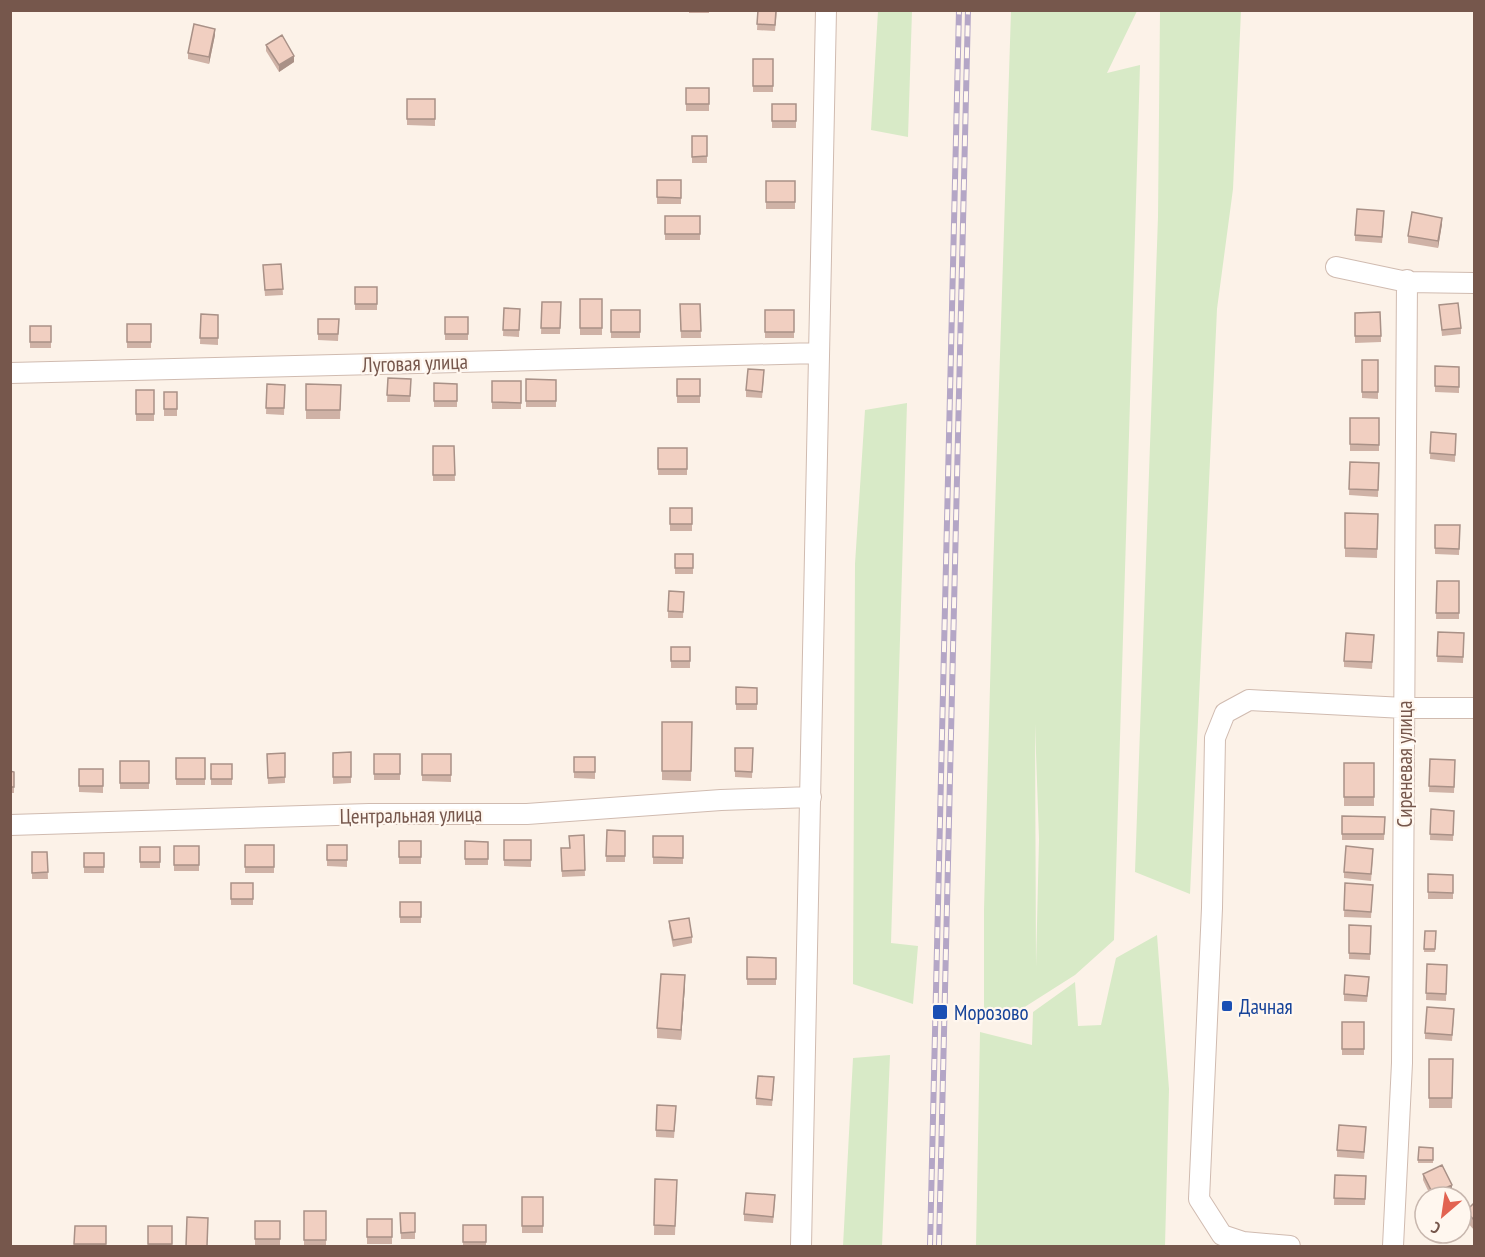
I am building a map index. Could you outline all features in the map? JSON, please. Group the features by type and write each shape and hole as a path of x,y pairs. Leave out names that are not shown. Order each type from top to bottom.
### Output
{"street":[{"path":"801,1246 826,10"},
{"path":"1336,267 1407,281 1474,283"},
{"name":"Сиреневая улица","path":"1393,1246 1402,1063 1407,281"},
{"name":"Луговая улица","path":"10,373 819,353"},
{"path":"1290,1246 1243,1242 1222,1235 1199,1199 1212,908 1215,738 1225,713 1249,700 1404,708 1474,708"},
{"name":"Центральная улица","path":"10,825 369,814 527,814 811,797"}],"green space":[{"path":"878,11 912,11 908,137 871,130"},
{"path":"1011,11 1137,11 1107,73 1140,65 1114,940 1075,975 1012,1015 984,1010 984,910","holes":["1035,724 1039,839 1036,967"]},
{"path":"1160,11 1241,11 1233,189 1217,309 1190,894 1135,872 1158,217"},
{"path":"907,403 891,943 918,946 913,1004 853,984 855,564 865,410"},
{"path":"1157,935 1169,1089 1165,1246 976,1246 980,1032 1032,1045 1033,1012 1075,982 1078,1026 1101,1025 1116,958"},
{"path":"890,1055 882,1246 843,1246 853,1058"}],"building":[{"path":"758,10 776,10 775,25 757,24"},
{"path":"194,24 215,29 209,57 188,53"},
{"path":"282,35 294,56 279,65 266,45"},
{"path":"753,59 773,59 773,86 753,86"},
{"path":"686,88 709,88 709,104 686,104"},
{"path":"407,99 435,99 435,119 407,119"},
{"path":"772,104 796,104 796,121 772,121"},
{"path":"692,136 707,136 707,156 692,157"},
{"path":"657,180 681,180 681,198 657,197"},
{"path":"766,181 795,181 795,202 766,202"},
{"path":"1357,209 1384,211 1382,237 1355,235"},
{"path":"1412,212 1442,218 1438,241 1408,236"},
{"path":"665,216 700,216 700,234 665,234"},
{"path":"281,264 283,289 265,290 263,265"},
{"path":"355,287 377,287 377,304 355,304"},
{"path":"580,299 602,299 602,328 580,328"},
{"path":"542,302 561,302 560,328 541,328"},
{"path":"1458,303 1461,328 1442,330 1439,305"},
{"path":"680,304 700,304 701,331 681,331"},
{"path":"504,308 520,309 519,330 503,330"},
{"path":"611,310 640,310 640,332 611,332"},
{"path":"765,310 794,310 794,332 765,332"},
{"path":"1380,312 1381,336 1355,336 1355,313"},
{"path":"201,314 218,315 218,338 200,338"},
{"path":"445,317 468,317 468,334 445,334"},
{"path":"318,319 339,319 338,334 318,334"},
{"path":"127,324 151,324 151,342 127,342"},
{"path":"30,326 51,326 51,342 30,342"},
{"path":"1362,360 1378,360 1378,392 1362,392"},
{"path":"1435,366 1459,367 1459,387 1435,386"},
{"path":"748,369 764,370 762,392 746,390"},
{"path":"388,378 411,379 410,396 387,395"},
{"path":"526,379 556,380 556,401 526,401"},
{"path":"677,379 700,379 700,396 677,396"},
{"path":"492,381 521,381 521,403 492,402"},
{"path":"434,383 457,384 457,401 434,401"},
{"path":"267,384 285,385 284,408 266,408"},
{"path":"306,384 341,385 340,410 306,410"},
{"path":"136,390 154,390 154,414 136,414"},
{"path":"164,392 177,392 177,409 164,409"},
{"path":"1350,418 1379,418 1379,445 1350,444"},
{"path":"1431,432 1456,434 1455,455 1430,453"},
{"path":"433,446 454,446 455,475 433,475"},
{"path":"658,448 687,448 687,469 658,469"},
{"path":"1350,462 1379,463 1378,490 1349,489"},
{"path":"670,508 692,508 692,524 670,524"},
{"path":"1345,513 1378,514 1377,549 1345,548"},
{"path":"1435,525 1460,525 1459,549 1435,548"},
{"path":"675,554 693,554 693,568 675,568"},
{"path":"1437,581 1459,581 1459,613 1436,613"},
{"path":"669,591 684,592 683,612 668,611"},
{"path":"1438,632 1464,633 1463,657 1437,656"},
{"path":"1346,633 1374,635 1372,662 1344,661"},
{"path":"671,647 690,647 690,661 671,661"},
{"path":"736,687 757,688 757,704 736,704"},
{"path":"662,722 692,722 691,771 662,771"},
{"path":"735,748 753,748 752,772 735,771"},
{"path":"351,752 351,777 333,777 333,753"},
{"path":"285,753 285,777 268,778 267,754"},
{"path":"374,754 400,754 400,774 374,774"},
{"path":"422,754 451,754 451,775 422,775"},
{"path":"574,757 595,757 595,772 574,772"},
{"path":"176,758 205,758 205,779 176,779"},
{"path":"1430,759 1455,760 1454,787 1429,786"},
{"path":"120,761 149,761 149,783 120,783"},
{"path":"1344,763 1374,763 1374,797 1344,797"},
{"path":"211,764 232,764 232,779 211,779"},
{"path":"79,769 103,769 103,786 79,786"},
{"path":"10,771 14,772 14,787 10,787"},
{"path":"1431,809 1454,811 1453,835 1430,834"},
{"path":"1342,816 1385,817 1384,834 1342,834"},
{"path":"607,830 625,831 625,856 606,856"},
{"path":"584,835 585,870 562,871 561,848 570,848 569,836"},
{"path":"653,836 683,836 683,858 653,857"},
{"path":"504,840 531,840 531,860 504,860"},
{"path":"399,841 421,841 421,857 399,857"},
{"path":"465,841 488,842 488,859 465,859"},
{"path":"245,845 274,845 274,867 245,867"},
{"path":"327,845 347,845 347,860 327,860"},
{"path":"174,846 199,846 199,865 174,865"},
{"path":"1346,846 1373,849 1371,874 1344,872"},
{"path":"140,847 160,847 160,862 140,862"},
{"path":"32,852 47,852 48,872 32,873"},
{"path":"84,853 104,853 104,867 84,867"},
{"path":"1428,874 1453,875 1453,893 1428,892"},
{"path":"231,883 253,883 253,899 231,899"},
{"path":"1345,883 1373,885 1371,912 1344,910"},
{"path":"400,902 421,902 421,917 400,917"},
{"path":"689,918 692,937 673,940 669,921"},
{"path":"1349,925 1371,926 1370,954 1349,953"},
{"path":"1425,931 1436,931 1435,949 1424,949"},
{"path":"747,957 776,958 776,979 747,979"},
{"path":"1427,964 1447,965 1446,994 1426,993"},
{"path":"661,974 685,975 681,1030 657,1028"},
{"path":"1345,975 1369,977 1367,996 1344,994"},
{"path":"1427,1007 1454,1009 1452,1035 1425,1033"},
{"path":"1342,1022 1364,1022 1364,1049 1342,1049"},
{"path":"1429,1059 1453,1059 1452,1098 1429,1098"},
{"path":"758,1076 774,1077 772,1100 756,1098"},
{"path":"657,1105 676,1106 674,1131 656,1130"},
{"path":"1339,1125 1366,1127 1364,1152 1337,1150"},
{"path":"1419,1147 1433,1148 1433,1160 1418,1160"},
{"path":"1442,1165 1452,1185 1428,1185 1423,1174"},
{"path":"1335,1175 1366,1176 1365,1199 1334,1198"},
{"path":"655,1179 677,1180 675,1226 654,1225"},
{"path":"746,1193 775,1195 773,1217 744,1214"},
{"path":"522,1197 543,1197 543,1226 522,1226"},
{"path":"304,1211 326,1211 326,1240 304,1240"},
{"path":"400,1213 415,1213 415,1232 401,1233"},
{"path":"187,1217 208,1218 207,1246 186,1246"},
{"path":"367,1219 392,1219 392,1237 367,1237"},
{"path":"255,1221 280,1221 280,1239 255,1239"},
{"path":"463,1225 486,1225 486,1242 463,1242"},
{"path":"75,1226 106,1226 106,1244 74,1244"},
{"path":"148,1226 172,1226 172,1244 148,1244"}],"railway":[{"path":"930,1246 959,10"},
{"path":"939,1246 968,10"}],"place":[{"name":"Дачная","path":"1227,1006"},
{"name":"Морозово","path":"940,1012"}]}
